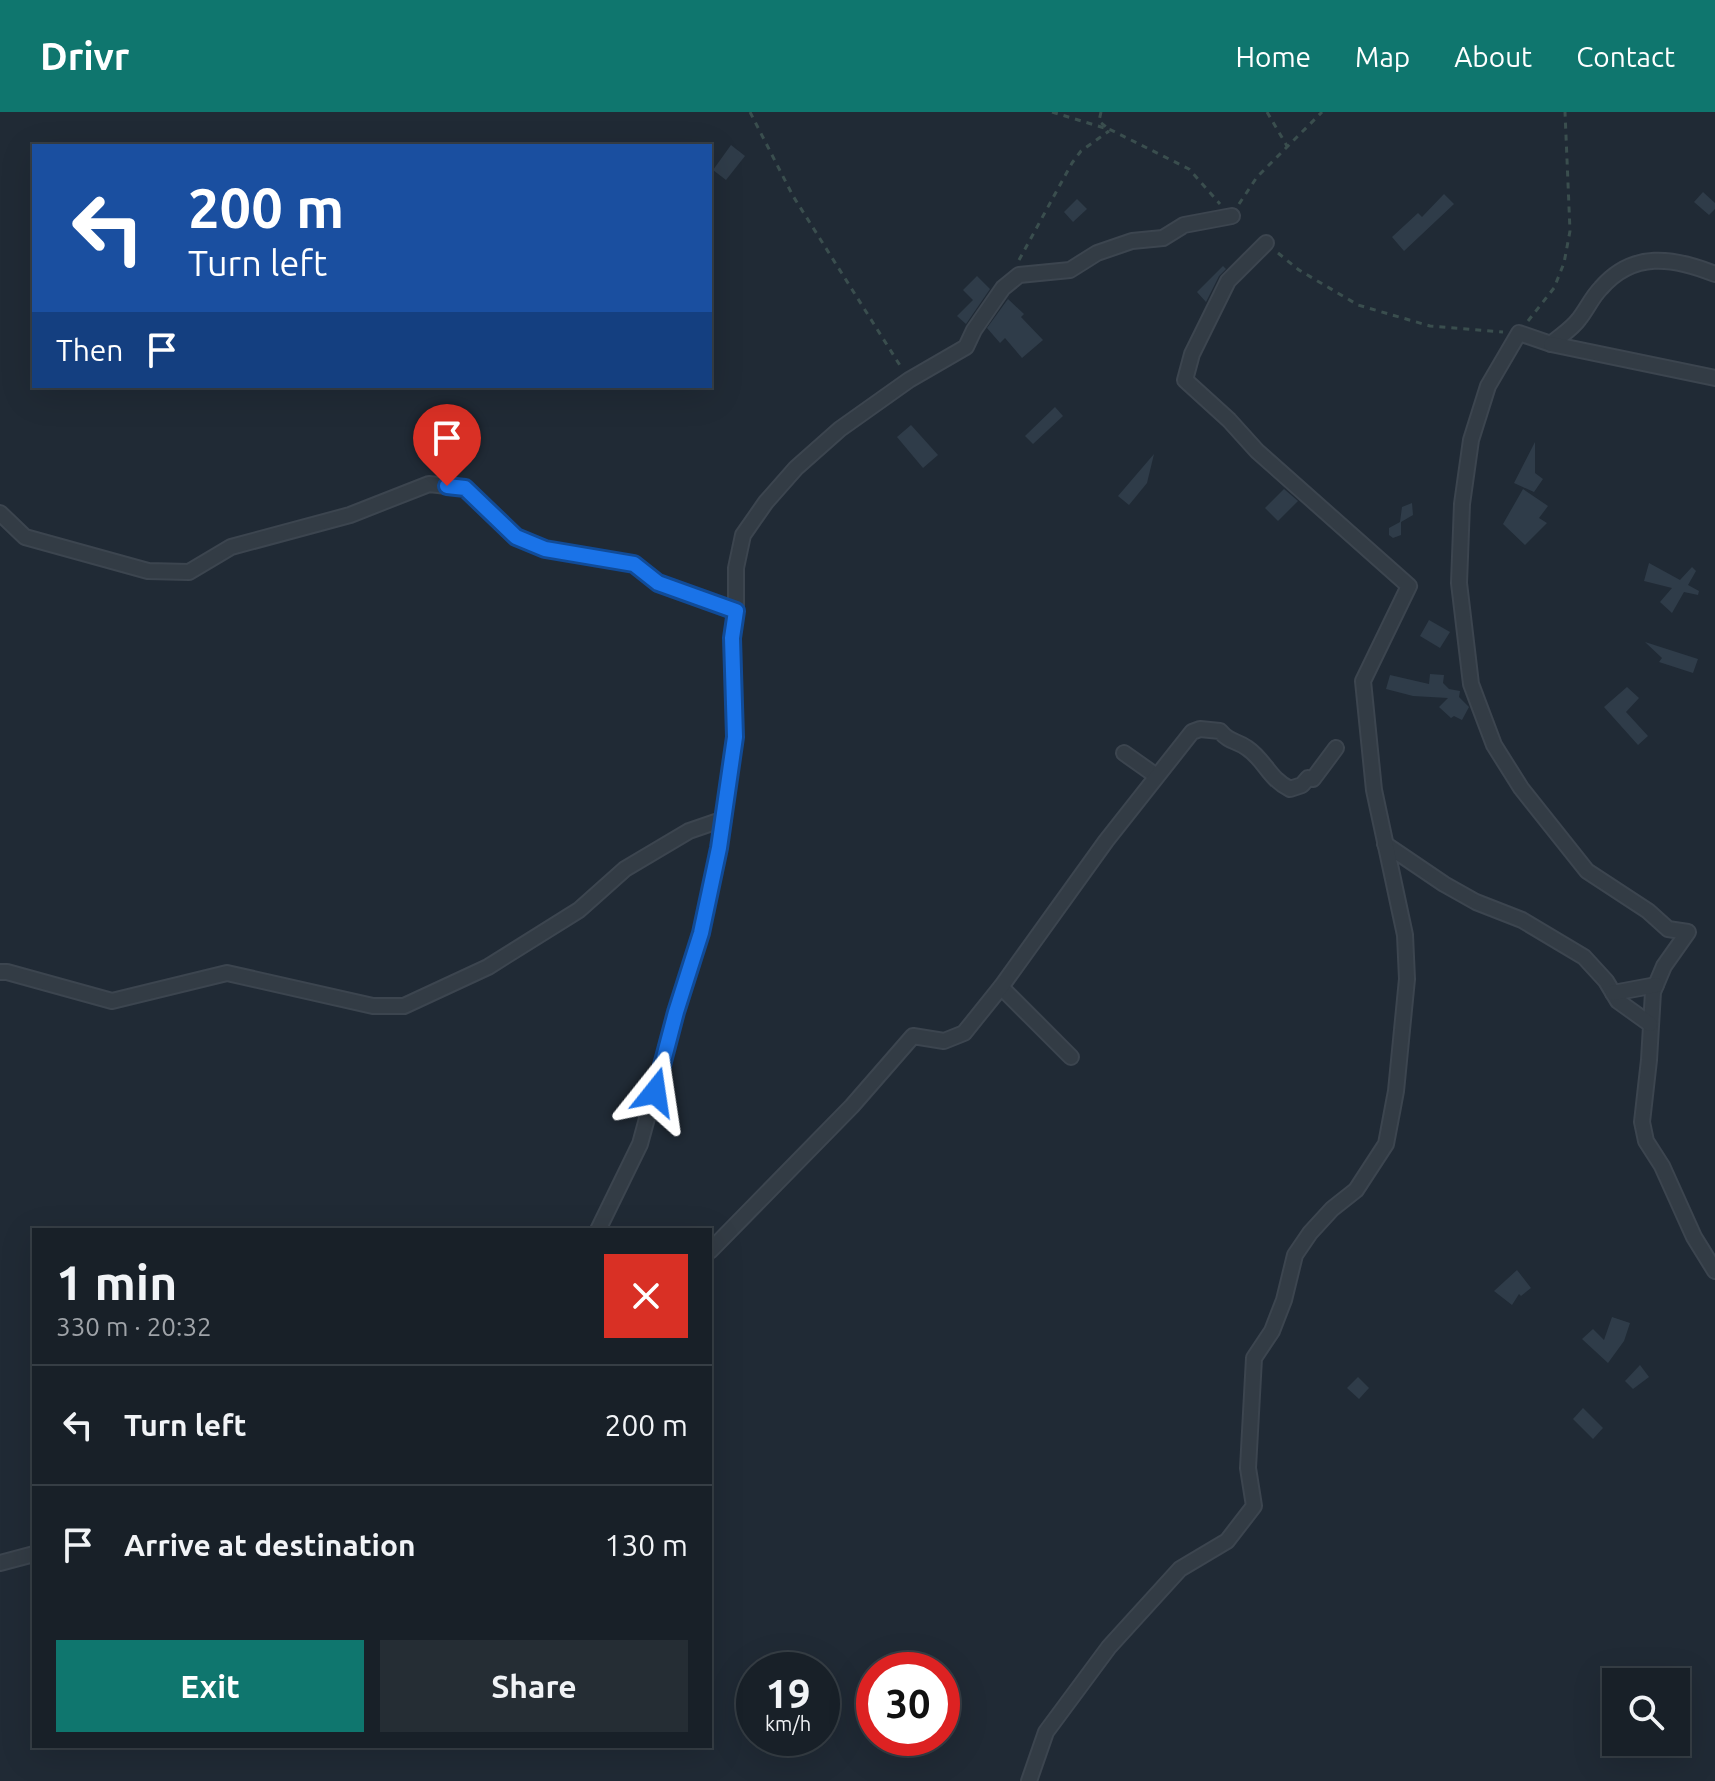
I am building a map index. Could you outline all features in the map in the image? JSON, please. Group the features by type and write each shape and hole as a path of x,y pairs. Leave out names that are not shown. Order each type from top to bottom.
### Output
{"street":[{"path":"599,1228 640,1144 701,933 724,819 735,737 732,638 736,611 736,568 743,535 766,502 796,468 840,429 909,380 966,347 1003,288 1019,275 1070,270 1097,253 1132,241 1163,238 1184,225 1232,216"},
{"path":"1029,1781 1046,1732 1109,1647 1180,1569 1227,1541 1254,1506 1248,1468 1254,1358 1272,1331 1284,1300 1295,1255 1332,1209 1356,1190 1386,1144 1396,1091 1407,979 1405,935 1374,790 1363,681 1409,586 1257,451 1229,420 1185,380 1192,354 1228,281 1266,243"},
{"path":"1551,344 1577,322 1600,288 1625,266 1651,260 1692,264 1715,274"},
{"path":"1715,378 1551,344 1519,333 1488,386 1471,440 1464,491 1459,583 1471,684 1494,745 1521,788 1587,871 1648,911 1668,929 1688,932 1664,966 1653,992 1642,1122 1646,1141 1662,1166 1694,1237 1715,1271"},
{"path":"0,513 25,537 148,571 189,572 231,547 350,515 429,484 465,488 516,537 545,549 634,564 658,583 736,611"},
{"path":"712,1249 852,1106 913,1036 944,1041 964,1033 1155,775 1192,732 1200,729 1220,731 1228,741 1248,748 1274,779 1290,789 1302,785 1308,778 1313,779 1336,748"},
{"path":"1124,753 1155,775"},
{"path":"0,972 112,1001 227,973 373,1006 404,1006 488,967 579,910 625,869 689,831 724,819"},
{"path":"1385,844 1444,884 1476,902 1522,920 1584,957 1618,1001 1650,1024"},
{"path":"1613,993 1656,985"},
{"path":"1001,987 1071,1057"},
{"path":"0,1563 32,1555"}],"path":[{"path":"750,112 793,196 909,380"},
{"path":"1052,112 1111,130 1189,169 1232,216 1257,177 1322,112"},
{"path":"1101,112 1099,121 1111,130"},
{"path":"1267,112 1287,146"},
{"path":"1266,243 1299,270 1358,305 1430,326 1519,333 1554,288 1564,263 1570,231 1565,112"},
{"path":"1003,288 1072,163 1081,151 1111,130"}],"building":[{"path":"731,145 745,156 726,180 713,170"},
{"path":"1703,192 1715,203 1715,209 1709,215 1694,202"},
{"path":"1444,194 1454,204 1404,251 1392,237 1418,213 1422,217"},
{"path":"1077,199 1087,209 1073,222 1064,212"},
{"path":"1223,266 1226,269 1206,302 1197,292"},
{"path":"977,276 990,289 966,324 957,316 973,300 963,290"},
{"path":"1008,299 1024,314 1021,317 1043,340 1022,358 1005,338 1000,343 987,328"},
{"path":"1055,407 1063,416 1033,444 1025,436"},
{"path":"911,425 938,455 923,468 897,437"},
{"path":"1535,442 1535,473 1543,479 1534,492 1514,483"},
{"path":"1154,454 1147,483 1129,505 1118,496"},
{"path":"1284,489 1298,501 1278,521 1265,508"},
{"path":"1523,489 1548,506 1539,518 1547,523 1525,545 1503,524"},
{"path":"1412,503 1413,515 1401,522 1401,535 1393,538 1389,535 1389,528 1400,522 1402,507"},
{"path":"1649,563 1680,580 1692,567 1696,571 1688,585 1699,591 1698,595 1684,592 1672,613 1660,602 1672,588 1644,581"},
{"path":"1429,620 1450,632 1440,648 1420,636"},
{"path":"1645,642 1698,659 1693,673 1659,662 1662,658"},
{"path":"1430,674 1444,675 1443,683 1449,689 1460,691 1459,697 1469,707 1462,720 1454,716 1451,718 1439,707 1448,698 1413,696 1386,689 1390,675 1429,684"},
{"path":"1627,687 1639,698 1626,712 1648,736 1638,745 1604,707"},
{"path":"1517,1270 1531,1288 1521,1296 1519,1294 1512,1305 1494,1291"},
{"path":"1612,1317 1630,1323 1624,1341 1608,1363 1582,1339 1593,1329 1604,1340"},
{"path":"1640,1365 1649,1377 1633,1389 1625,1381"},
{"path":"1358,1377 1369,1388 1359,1399 1347,1388"},
{"path":"1583,1408 1603,1428 1593,1439 1573,1419"}],"route":[{"path":"447,486 465,488 516,537 545,549 634,564 658,583 736,611 732,638 735,737 719,848 701,933 655,1092"}]}
